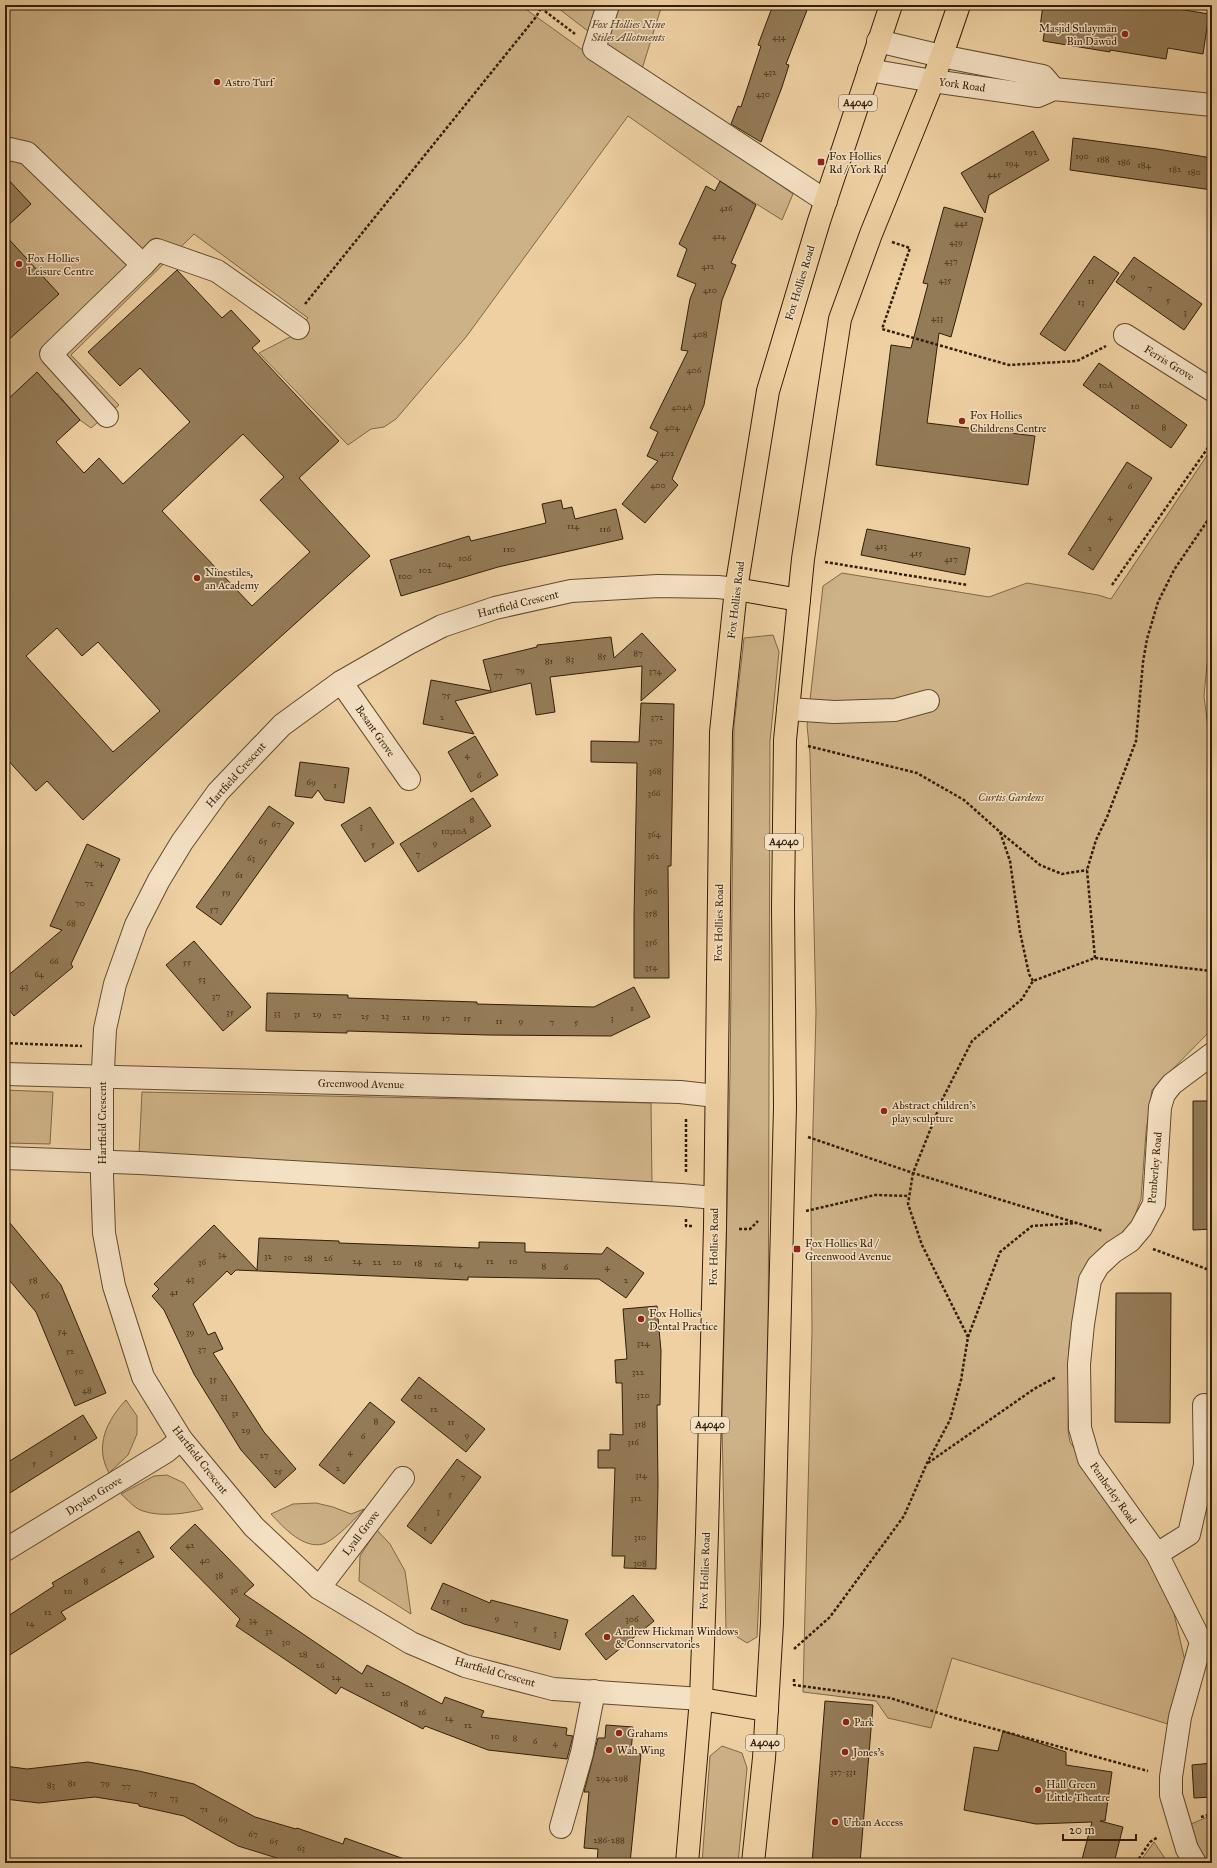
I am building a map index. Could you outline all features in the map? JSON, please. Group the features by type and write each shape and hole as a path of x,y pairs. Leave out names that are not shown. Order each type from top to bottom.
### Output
{"main road":[{"name":"Fox Hollies Road","path":"688,1863 701,1699 707,1533 715,1198 721,732 736,589 768,391 826,201 891,5"},
{"name":"A4040","path":"753,1863 767,1710 770,1652 785,1115 783,908 785,740 803,559 840,319 871,234 933,81 940,56 959,5"},
{"path":"736,589 799,600"},
{"path":"701,1699 767,1710"}],"street":[{"path":"608,5 594,49 826,201"},
{"name":"York Road","path":"878,41 940,56 1043,76 1054,89"},
{"name":"York Road","path":"869,70 1038,96 1054,89 1212,104"},
{"path":"5,148 27,153 143,266"},
{"path":"107,416 51,354 143,266 157,250 217,271 293,324"},
{"name":"Ferris Grove","path":"1125,335 1212,390"},
{"name":"Hartfield Crescent","path":"701,1699 553,1689 465,1666 411,1643 319,1588 254,1527 181,1439 143,1377 114,1286 104,1234 101,1161 102,1077 105,1029 115,984 136,925 159,880 182,842 218,792 282,725 341,682 442,626 495,608 570,591 658,586 718,587 736,589"},
{"name":"Besant Grove","path":"341,682 409,779"},
{"path":"788,709 834,712 895,710 928,701"},
{"name":"Pemberley Road","path":"1195,1863 1188,1849 1171,1795 1171,1777 1180,1717 1206,1641 1157,1554 1089,1459 1080,1428 1079,1364 1083,1324 1090,1280 1098,1266 1113,1252 1130,1240 1141,1228 1154,1204 1160,1107 1164,1094 1172,1084 1212,1054"},
{"name":"Greenwood Avenue","path":"5,1074 687,1093 716,1096"},
{"path":"5,1158 101,1161 715,1198"},
{"path":"1157,1554 1189,1534 1205,1466 1208,1433 1204,1405"},
{"name":"Dryden Grove","path":"5,1550 167,1451 181,1439"},
{"name":"Lyall Grove","path":"319,1588 403,1478"},
{"path":"561,1826 582,1753 594,1691"}],"path":[{"path":"538,5 594,49"},
{"path":"293,324 299,311 536,17 541,8"},
{"path":"871,234 910,248 882,329 1009,365 1077,361 1125,335"},
{"path":"1112,585 1212,442"},
{"path":"1095,958 1087,870 1096,840 1107,817 1136,741 1143,662 1147,639 1158,602 1174,570 1212,514"},
{"path":"803,559 968,585"},
{"path":"785,740 917,773 964,800 1040,865 1062,874 1087,870"},
{"path":"1000,832 1010,861 1020,932 1029,974 1033,981"},
{"path":"968,1337 922,1245 908,1204 913,1173 943,1098 972,1041 1022,999 1033,981 1095,958 1212,971"},
{"path":"5,1043 104,1046"},
{"path":"686,1196 687,1093"},
{"path":"808,1136 913,1173 1130,1240 1212,1271"},
{"path":"806,1211 875,1195 909,1196"},
{"path":"770,1652 793,1650 830,1617 904,1516 927,1463 950,1420 961,1380 968,1337 1000,1252 1032,1226 1078,1223"},
{"path":"927,1463 1034,1389 1079,1364"},
{"path":"794,1671 794,1685 890,1698 958,1719 1171,1777"}],"green space":[{"path":"5,5 520,5 623,79 659,99 793,194 782,220 720,181 628,116 466,337 396,419 384,427 371,429 348,445 259,353 290,337 308,318 194,234 71,355 119,405 91,428 80,420 57,393 5,440"},
{"name":"Fox Hollies Nine Stiles Allotments","path":"554,5 662,5 641,72"},
{"name":"Curtis Gardens","path":"1212,448 1212,649 1207,664 1204,696 1212,760 1212,1029 1152,1090 1146,1132 1141,1199 1132,1223 1087,1266 1069,1346 1068,1431 1070,1442 1168,1588 1185,1661 1168,1724 952,1658 931,1728 888,1718 876,1701 803,1692 812,1331 811,1204 816,1013 810,754 807,726 823,586 842,573 989,597 1027,583 1098,595 1111,599"},
{"path":"773,635 779,652 770,741 768,1407 757,1637 747,1643 726,1630 722,1422 730,1074 734,726 744,638"},
{"path":"5,1090 53,1092 50,1144 5,1143"},
{"path":"142,1092 651,1103 652,1185 139,1154"},
{"path":"126,1400 137,1416 137,1434 128,1455 109,1473 103,1453 105,1434 113,1416"},
{"path":"167,1475 184,1483 203,1509 173,1514 150,1513 137,1508 121,1494 154,1476"},
{"path":"316,1503 333,1507 351,1514 364,1509 333,1539 323,1544 316,1545 294,1536 271,1514 293,1504"},
{"path":"377,1530 390,1544 405,1571 411,1614 359,1581 360,1556"},
{"path":"722,1746 742,1753 747,1768 738,1863 702,1863 710,1756"},
{"path":"1212,1816 1212,1863 1207,1863 1201,1856 1191,1824"},
{"path":"1154,1842 1168,1863 1139,1863"}],"building":[{"path":"773,5 809,5 786,64 789,65 782,87 761,142 731,124 738,106 741,107 761,46 758,45"},
{"name":"Masjid Sulaymān Bin Dāwūd","path":"1043,5 1154,5 1209,14 1203,54 1168,48 1166,59 1043,41 1045,28 1040,27"},
{"path":"1033,131 1049,160 989,195 985,213 961,173"},
{"path":"1073,138 1212,158 1212,190 1070,170"},
{"path":"5,176 31,204 5,228"},
{"path":"720,181 756,205 731,263 736,265 722,300 704,405 672,479 678,485 645,523 622,504 658,461 647,456 658,432 650,428 688,351 681,350 690,299 696,284 677,276 687,249 679,244 706,186 715,191"},
{"path":"944,207 983,218 951,337 939,333 927,423 1035,436 1028,485 876,465 891,345 911,348 928,284 923,283"},
{"name":"Fox Hollies Leisure Centre","path":"5,235 59,294 5,343"},
{"path":"1094,256 1119,273 1065,351 1040,334"},
{"path":"1134,257 1202,304 1184,330 1116,282"},
{"name":"Ninestiles, an Academy","path":"177,270 222,318 231,310 260,341 252,348 339,441 299,478 370,556 224,688 83,820 47,781 36,791 5,757 5,402 37,372 80,420 56,442 84,473 99,458 123,484 190,422 140,368 120,386 88,352","holes":["243,434 284,477 260,500 310,552 252,606 162,511","57,628 82,656 98,642 160,711 113,752 26,656"]},
{"path":"1099,363 1187,425 1171,448 1083,385"},
{"path":"1127,462 1152,478 1093,570 1068,554"},
{"path":"561,500 563,509 572,507 575,519 616,509 623,539 498,567 401,596 390,560 469,536 471,541 546,523 542,504"},
{"path":"867,529 970,548 965,575 861,555"},
{"path":"642,633 676,670 641,701 642,666 550,677 555,712 536,715 531,683 455,701 474,734 423,724 431,680 491,691 483,660 537,647 537,645 611,637 614,658"},
{"path":"641,703 674,704 671,866 668,866 669,978 634,978 637,763 591,762 591,741 639,742"},
{"path":"475,736 498,775 471,792 448,752"},
{"path":"300,762 349,768 344,803 325,800 318,790 312,798 295,796"},
{"path":"473,798 491,826 418,872 400,844"},
{"path":"269,806 294,823 221,925 196,907"},
{"path":"370,807 394,843 365,862 341,825"},
{"path":"87,844 120,859 71,964 73,967 14,1016 5,1005 5,978 62,930 50,926"},
{"path":"194,941 251,1007 223,1031 166,965"},
{"path":"634,987 650,1017 611,1036 266,1031 267,993 348,995 348,998 477,1002 477,1004 594,1007"},
{"path":"1193,1101 1212,1101 1212,1229 1193,1230"},
{"path":"5,1217 61,1285 106,1393 75,1406 36,1312 5,1275"},
{"path":"214,1225 257,1270 259,1238 339,1241 339,1243 479,1248 479,1242 525,1243 525,1252 602,1254 607,1247 644,1273 626,1298 599,1279 468,1277 468,1280 236,1270 231,1275 227,1271 193,1304 208,1335 215,1332 223,1349 213,1353 264,1432 296,1469 275,1488 241,1450 194,1374 164,1310 152,1296 159,1289 154,1284"},
{"path":"1116,1293 1171,1293 1170,1423 1115,1422"},
{"path":"657,1306 661,1351 660,1405 657,1405 658,1485 656,1569 624,1568 625,1556 612,1556 615,1468 598,1468 598,1450 610,1450 610,1434 623,1435 622,1383 616,1383 615,1360 627,1359 623,1309"},
{"path":"419,1377 485,1429 466,1452 401,1400"},
{"path":"370,1402 395,1422 344,1484 319,1465"},
{"path":"83,1415 97,1438 5,1496 5,1464"},
{"path":"457,1459 481,1477 431,1544 407,1526"},
{"path":"195,1524 254,1585 244,1594 362,1674 367,1665 442,1704 445,1697 484,1711 481,1717 567,1728 566,1735 573,1736 567,1759 488,1750 425,1726 423,1729 341,1687 336,1694 236,1626 240,1619 170,1548"},
{"path":"139,1531 154,1557 61,1612 66,1619 5,1658 5,1618 54,1586 52,1583"},
{"path":"443,1583 490,1603 491,1600 568,1620 560,1650 464,1624 431,1609"},
{"path":"633,1595 654,1621 606,1660 585,1634"},
{"path":"825,1701 873,1705 860,1863 812,1863"},
{"path":"606,1725 633,1727 631,1753 641,1754 630,1863 597,1863 598,1849 584,1848 589,1792 584,1792 598,1738 605,1738"},
{"name":"Hall Green Little Theatre","path":"1003,1731 1066,1752 1066,1765 1112,1772 1105,1821 1100,1821 1123,1827 1114,1863 1081,1863 1092,1822 1036,1824 964,1810 974,1747 998,1751"},
{"path":"88,1762 139,1771 194,1784 255,1817 296,1829 297,1828 343,1844 345,1838 407,1860 407,1863 293,1863 238,1846 184,1816 139,1806 139,1804 95,1797 39,1803 5,1799 5,1766 27,1769"},
{"path":"1212,1763 1212,1797 1194,1798 1192,1765"}],"place":[{"name":"Masjid Sulaymān Bin Dāwūd","path":"1125,34"},
{"name":"Astro Turf","path":"217,82"},
{"name":"Fox Hollies Rd / York Rd","path":"821,162"},
{"name":"Fox Hollies Leisure Centre","path":"19,264"},
{"name":"Fox Hollies Childrens Centre","path":"962,421"},
{"name":"Ninestiles, an Academy","path":"197,578"},
{"name":"Abstract children’s play sculpture","path":"884,1111"},
{"name":"Fox Hollies Rd / Greenwood Avenue","path":"797,1249"},
{"name":"Fox Hollies Dental Practice","path":"641,1319"},
{"name":"Andrew Hickman Windows & Connservatories","path":"607,1637"},
{"name":"Park","path":"846,1722"},
{"name":"Grahams","path":"619,1733"},
{"name":"Wah Wing","path":"609,1750"},
{"name":"Jones's","path":"845,1752"},
{"name":"Hall Green Little Theatre","path":"1038,1790"},
{"name":"Urban Access","path":"835,1822"}]}
